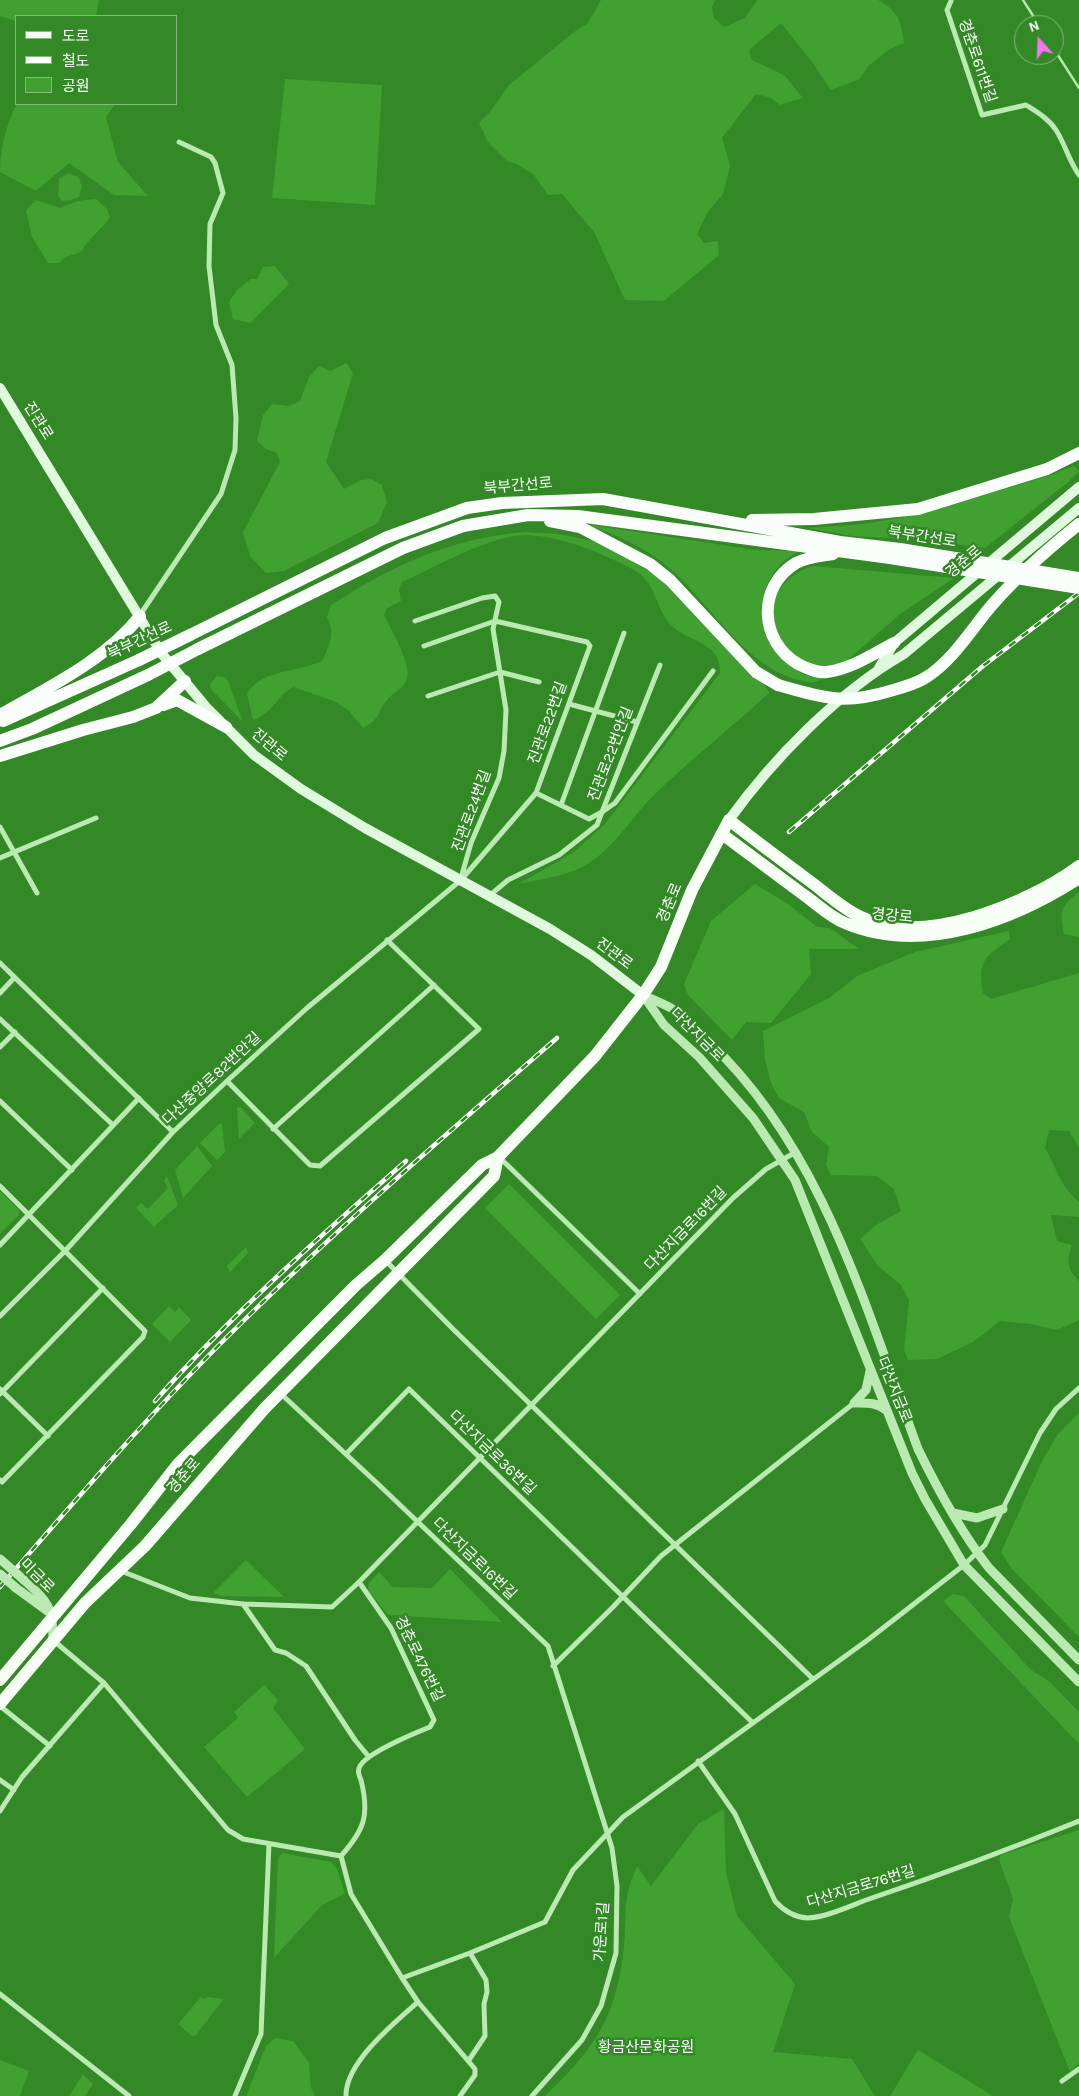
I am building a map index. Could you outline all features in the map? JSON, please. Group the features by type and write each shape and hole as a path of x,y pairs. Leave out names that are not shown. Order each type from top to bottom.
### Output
{"highway":[{"path":"729,520 814,520 918,509 1047,469 1079,453"},
{"name":"북부간선로","path":"0,722 139,660 385,538 467,508 555,499 603,499 729,520 895,554 1079,588"},
{"path":"528,515 580,527 650,564 670,580 756,672 778,685 832,699 863,699 899,689 925,678 944,662 994,603 1053,545 1079,524"},
{"name":"북부간선로","path":"0,741 32,729 148,675 402,548 463,526 528,515 578,516 848,552 895,554 1079,578"},
{"path":"848,552 812,557 796,563 786,571 772,590 767,610 768,626 776,644 792,660 810,671 826,672 843,669 894,643"},
{"path":"0,715 86,664 129,630 140,616"},
{"path":"156,708 185,681"},
{"path":"0,756 83,730 133,717 177,700 226,727"}],"main road":[{"name":"진관로","path":"0,388 162,654 206,707 254,755 301,789 406,852 550,929 591,955 643,995"},
{"name":"경춘로","path":"878,669 894,643 1079,487"},
{"name":"경춘로","path":"0,1680 53,1614 131,1524 178,1464 356,1285 385,1260 482,1165 498,1157 595,1056 643,995 661,967 692,890 729,820 772,764 800,736 878,669 904,654 1079,508"},
{"name":"경강로","path":"729,820 845,908 874,922 898,926 927,926 973,918 1010,905 1041,890 1079,866"},
{"name":"경강로","path":"722,834 840,920 867,932 892,935 929,934 967,928 1013,915 1050,897 1079,878"},
{"name":"경춘로","path":"0,1705 85,1603 121,1570 280,1393 398,1273 460,1214 494,1176 498,1157"}],"street":[{"name":"경춘로611번길","path":"951,0 947,10 982,115 1026,105 1049,122 1056,130 1069,160 1079,175"},
{"path":"140,616 221,494 235,450 236,418 232,365 216,325 209,266 210,224 223,193 215,163 211,157 179,142"},
{"name":"진관로24번길","path":"415,622 482,598 495,596 499,602 493,628 506,710 504,751 499,778 471,843 461,880"},
{"path":"424,646 495,621"},
{"name":"진관로22번길","path":"461,880 536,793 590,646 587,642 495,621"},
{"path":"561,805 624,633"},
{"name":"진관로22번안길","path":"536,793 589,819 602,812 660,665"},
{"path":"489,897 508,880 559,855 597,824 602,812 615,803 713,671"},
{"path":"428,696 500,672 539,682"},
{"path":"569,704 638,722"},
{"path":"0,858 96,818"},
{"path":"0,826 37,894"},
{"name":"다산중앙로82번안길","path":"0,1316 66,1250 173,1132 307,1008 461,880"},
{"path":"227,1081 310,1165 320,1166 479,1029 387,940"},
{"path":"0,963 173,1132"},
{"path":"0,993 14,978"},
{"path":"273,1129 434,986"},
{"name":"다산지금로","path":"643,995 674,1010 716,1049 769,1110 796,1152 812,1182 852,1273 918,1449 931,1476 977,1552 989,1568 1079,1660"},
{"name":"다산지금로","path":"643,995 664,1025 728,1088 753,1118 795,1180 887,1411 925,1499 964,1565 1079,1682"},
{"path":"0,1019 113,1125"},
{"path":"0,1047 14,1032"},
{"path":"0,1245 139,1098"},
{"path":"0,1102 72,1170"},
{"name":"다산지금로16번길","path":"608,1834 548,1646 416,1521 733,1198 766,1169 796,1152"},
{"path":"498,1157 640,1294"},
{"path":"0,1186 142,1326 144,1331 144,1337 2,1482 0,1480"},
{"path":"385,1260 812,1679"},
{"path":"48,1436 1,1391 103,1288"},
{"path":"553,1666 660,1556 854,1403 866,1390 871,1368"},
{"path":"402,1978 470,1953 545,1922 573,1870 623,1817 869,1639 964,1565 985,1545 1040,1433 1056,1410 1079,1388"},
{"name":"다산지금로36번길","path":"346,1454 409,1389 752,1722"},
{"path":"121,1570 180,1596 243,1604 332,1607 359,1582 416,1521 280,1393"},
{"path":"854,1403 879,1404 887,1411"},
{"path":"953,1513 977,1518 1002,1509"},
{"name":"미금로","path":"0,1559 41,1596 53,1614 53,1640"},
{"name":"미금로","path":"0,1574 16,1588 53,1614"},
{"name":"경춘로476번길","path":"359,1582 391,1628 434,1717 430,1727 369,1757"},
{"path":"243,1604 275,1650 286,1653 306,1666 354,1740 369,1757 358,1768 366,1815 355,1841 341,1856"},
{"path":"53,1640 104,1683 228,1830 243,1838 269,1844 341,1856"},
{"path":"0,1811 22,1777 104,1683"},
{"path":"0,1705 50,1746"},
{"name":"다산지금로76번길","path":"698,1761 735,1814 775,1901 783,1910 800,1917 809,1918 830,1912 908,1886 1079,1821"},
{"path":"0,1780 14,1790"},
{"name":"가운로1길","path":"532,2096 582,2040 602,2006 610,1981 616,1953 618,1905 617,1886 608,1834"},
{"path":"235,2096 261,2034 269,1844"},
{"path":"341,1856 351,1894 402,1978 418,2002 475,2069 475,2075 460,2096"},
{"path":"469,2060 485,2036 484,2004 487,1992 486,1980 470,1953"},
{"path":"0,1994 129,2096"},
{"path":"346,2096 346,2085 377,2037 418,2002"},
{"path":"1062,2081 1079,2069"}],"green space":[{"path":"0,0 99,0 96,15 15,15 15,21 0,16"},
{"path":"601,0 715,0 712,7 714,18 724,27 745,18 757,0 878,0 894,12 900,22 904,43 890,49 868,66 860,79 831,90 812,62 781,23 749,50 752,60 784,75 803,98 780,105 771,98 756,94 722,138 730,166 723,194 707,213 697,234 704,243 718,241 719,255 664,301 625,300 594,232 562,194 548,195 534,175 517,164 507,161 488,142 479,123 490,112 509,85 574,32 588,23"},
{"path":"285,79 382,85 375,205 272,198"},
{"path":"17,105 114,105 106,117 118,162 148,196 114,195 69,163 36,191 0,172 4,137"},
{"path":"68,173 78,177 82,186 79,197 62,201 58,196 59,179"},
{"path":"96,199 107,209 110,217 81,252 66,257 59,263 48,263 32,237 26,210 36,200 60,208 77,201"},
{"path":"275,266 289,284 250,323 233,319 229,302 237,290 251,279 257,279 263,267"},
{"path":"346,363 353,373 326,462 344,489 361,480 371,479 382,485 387,502 378,523 284,571 266,573 250,556 243,532 280,462 277,453 266,449 257,441 263,415 272,404 289,406 300,401 309,377 319,366 331,371"},
{"path":"1074,466 1079,471 1068,482 985,548 917,539 852,536 807,528 864,524 921,514 1048,476"},
{"path":"585,524 755,550 799,551 783,562 770,579 763,595 761,611 764,628 770,643 779,656 793,668 811,677 828,677 814,682 806,682 781,673 763,663 732,636 677,575 657,558 634,544"},
{"path":"526,532 558,534 594,541 622,555 669,584 728,650 764,684 769,693 658,791 614,841 595,859 568,873 518,884 573,853 605,824 720,673 719,662 715,655 709,648 670,624 650,586 636,571 619,562 567,542 524,535 500,539 457,556 402,582 399,589 401,601 387,608 384,615 405,659 408,677 405,683 384,704 376,718 363,728 349,711 334,701 293,687 266,713 253,720 247,693 254,685 272,675 322,661 331,634 330,623 327,617 331,605 354,591 400,566 448,547 499,535"},
{"path":"813,566 954,578 899,615 844,663 809,669 788,653 781,645 773,618 773,608 779,590 786,582 793,575"},
{"path":"217,676 224,677 228,681 243,722 211,689 210,684"},
{"path":"755,884 788,904 817,927 830,928 859,949 809,949 811,974 771,1023 746,1022 732,1040 688,995 684,984 711,921"},
{"path":"1079,892 1079,937 1064,934 1062,914 1068,901"},
{"path":"1009,931 1010,939 994,950 982,966 983,993 991,999 1079,973 1079,1148 1069,1131 1049,1130 1045,1148 1067,1190 1079,1202 1079,1217 1051,1215 1057,1241 1072,1245 1068,1260 1072,1273 1079,1281 1079,1320 1057,1330 1031,1324 1000,1321 973,1342 937,1359 908,1360 904,1350 909,1300 901,1285 878,1266 860,1239 876,1225 901,1211 894,1189 876,1176 831,1175 826,1165 829,1147 812,1132 804,1112 779,1098 771,1083 765,1060 763,1031 829,998 857,976 915,952"},
{"path":"240,1107 255,1123 239,1139 237,1108"},
{"path":"220,1123 222,1124 225,1152 217,1160 200,1143"},
{"path":"197,1146 212,1166 183,1198 175,1170"},
{"path":"167,1176 178,1205 154,1227 136,1208 141,1203 148,1209 168,1188 164,1181"},
{"path":"509,1184 620,1295 596,1319 485,1208"},
{"path":"0,1191 19,1210 19,1215 0,1234"},
{"path":"246,1247 248,1253 230,1272 227,1266"},
{"path":"169,1306 175,1312 179,1307 191,1320 170,1342 152,1324"},
{"path":"1079,1413 1079,1637 1012,1569 1001,1552 1043,1459 1058,1434"},
{"path":"246,1560 284,1597 222,1596 213,1593"},
{"path":"450,1569 502,1622 388,1615 368,1590 369,1583 379,1572 393,1587 432,1588"},
{"path":"953,1594 964,1596 1031,1670 1049,1681 1079,1712 1079,1744 943,1601"},
{"path":"264,1685 278,1700 273,1708 305,1749 247,1797 204,1747 238,1718 234,1712"},
{"name":"황금산문화공원","path":"724,1809 726,1872 737,1916 795,1984 773,2052 852,2059 875,2096 545,2096 591,2046 609,2011 621,1970 627,1897 637,1866 651,1886 698,1824"},
{"path":"1079,1830 1079,2063 1070,2072 1009,1917 1013,1899 999,1860 1001,1855"},
{"path":"282,1853 331,1862 337,1869 345,1894 322,1905 274,1958 278,1858"},
{"path":"201,1997 204,1999 207,1997 224,1999 195,2036 192,2036 178,2024"},
{"path":"275,2038 293,2041 309,2063 311,2088 315,2096 246,2096 266,2046"},
{"path":"918,2050 993,2096 890,2096"},
{"path":"0,2060 29,2071 20,2096 0,2096"},
{"path":"83,2074 93,2084 85,2096 69,2096"}],"waterway":[{"path":"1023,0 1033,15"},
{"path":"1064,65 1079,88"}],"railway":[{"path":"789,832 983,666 1079,593"},
{"path":"0,1587 138,1430 225,1339 347,1223 557,1038"},
{"path":"155,1401 245,1307 406,1161"}]}
